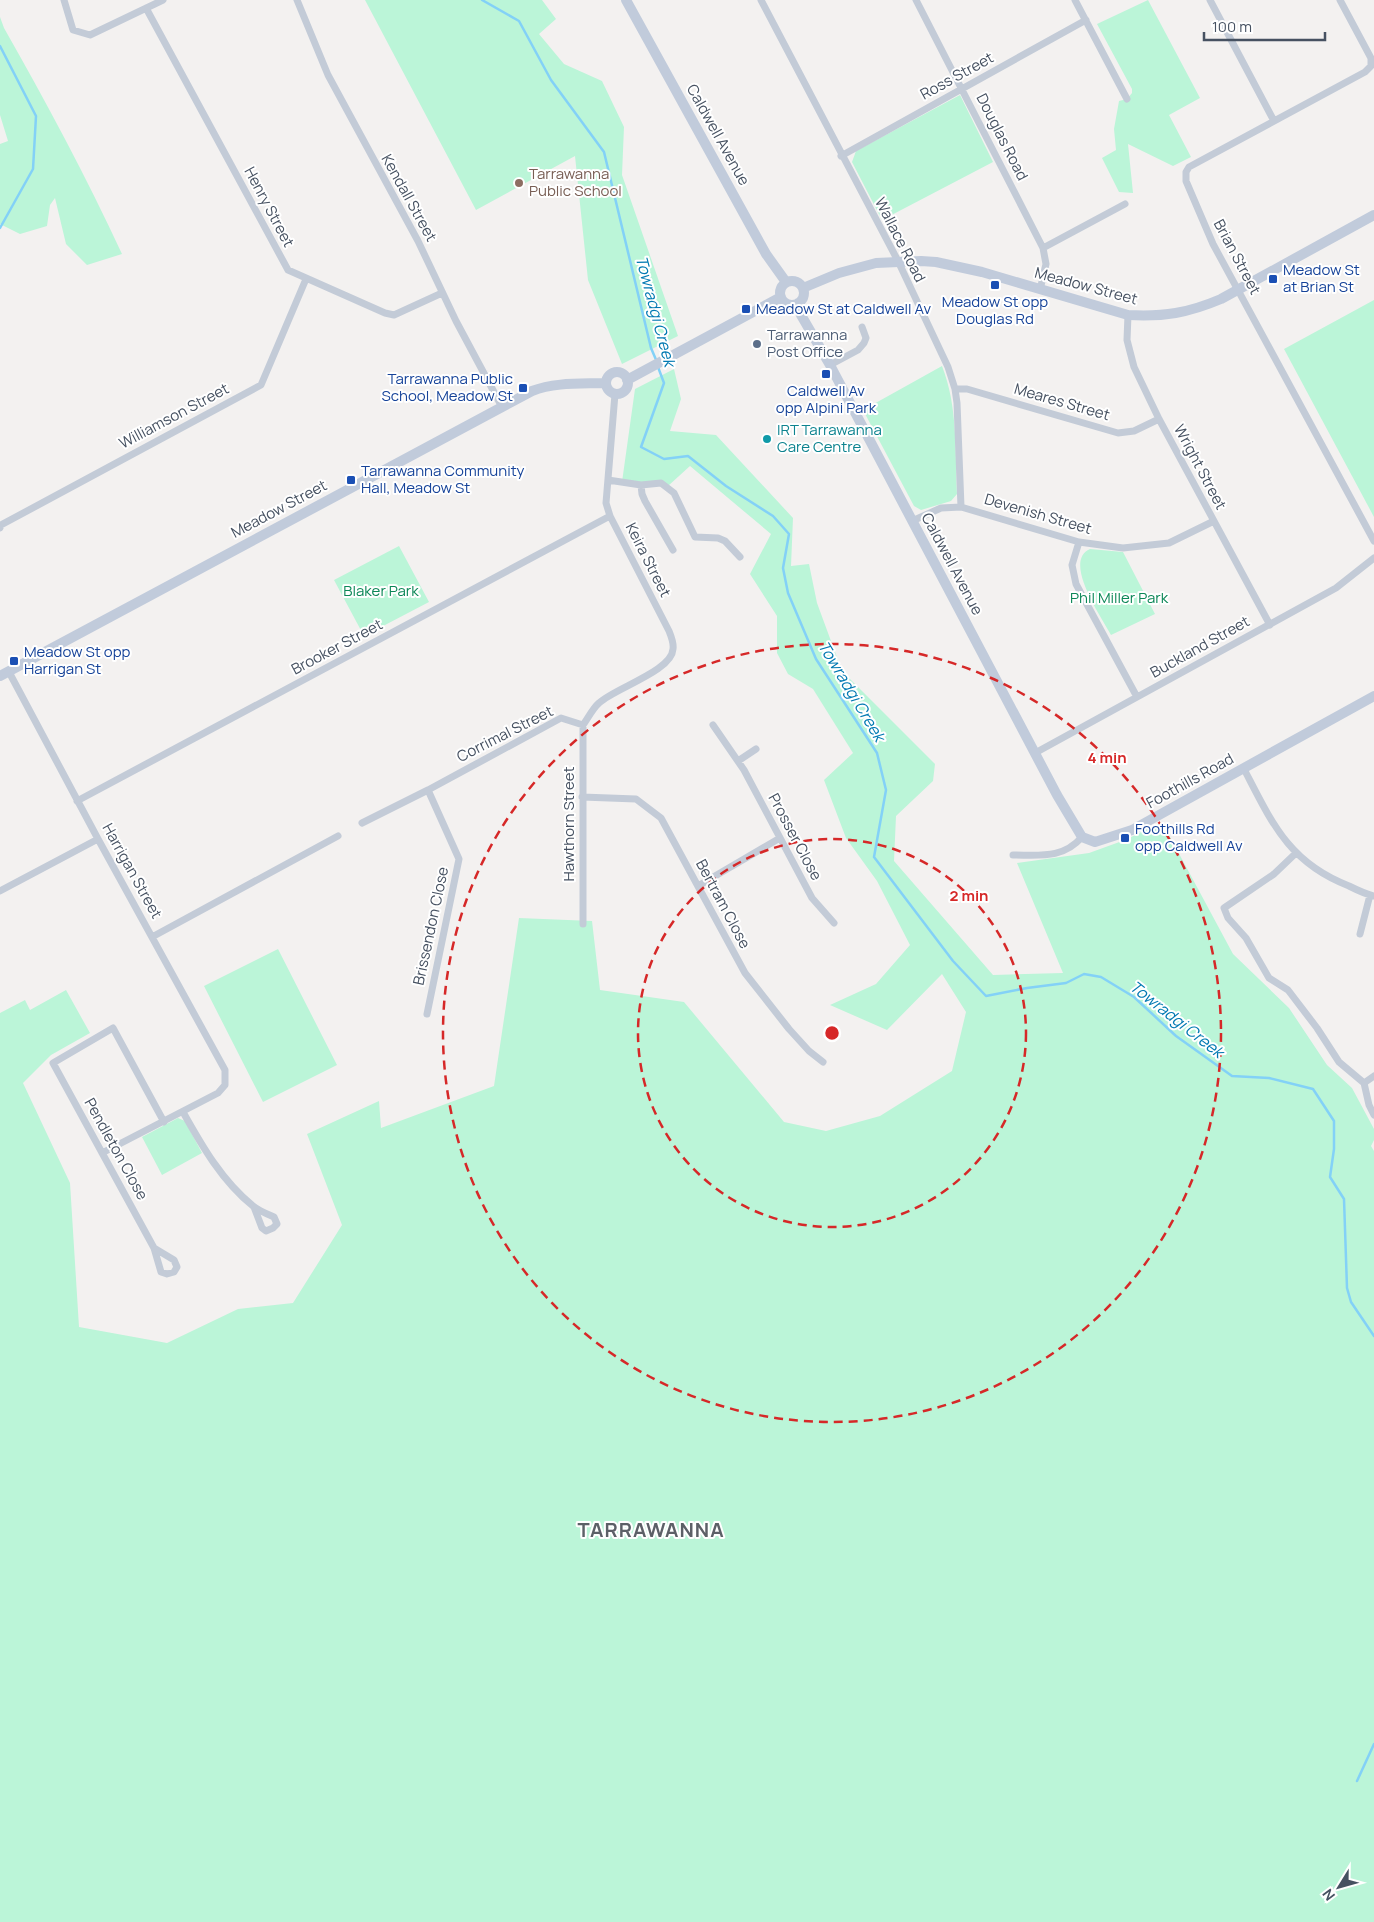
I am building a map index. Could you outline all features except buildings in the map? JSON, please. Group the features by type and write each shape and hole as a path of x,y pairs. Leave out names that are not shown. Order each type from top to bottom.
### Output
{"main road":[{"name":"Caldwell Avenue","path":"626,0 766,254 786,282"},
{"name":"Meadow Street","path":"803,288 839,273 876,263 921,260 954,265 1128,315 1150,316 1186,312 1213,303 1374,216"},
{"path":"795,281 803,288 804,295 798,303 792,305 786,303 781,297 781,289 786,282 795,281"},
{"path":"627,380 781,297"},
{"name":"Caldwell Avenue","path":"798,303 801,314 1082,838"},
{"path":"616,372 623,374 627,380 626,390 615,394 608,389 606,383 609,376 616,372"},
{"name":"Meadow Street","path":"5,674 532,391 546,386 606,383"},
{"name":"Foothills Road","path":"1082,838 1095,842 1132,830 1374,696"}],"street":[{"path":"64,0 73,30 90,34 163,0"},
{"name":"Kendall Street","path":"297,0 328,75 418,242 442,293 502,407"},
{"name":"Wallace Road","path":"761,0 841,156 898,261 948,368 958,403 960,507"},
{"name":"Douglas Road","path":"916,0 1043,248 1046,264 1040,290"},
{"path":"1075,0 1127,99"},
{"path":"1210,0 1274,121"},
{"name":"Brian Street","path":"1340,0 1371,58 1371,66 1365,72 1189,167 1186,172 1186,181 1205,226 1374,540"},
{"name":"Henry Street","path":"146,8 288,270 385,313 394,315 442,293"},
{"name":"Ross Street","path":"841,156 1086,20"},
{"path":"1043,248 1125,204"},
{"name":"Williamson Street","path":"0,528 1,525 261,385 306,279"},
{"name":"Wright Street","path":"1128,315 1127,340 1134,367 1159,419 1270,625"},
{"path":"830,365 862,347 866,338 862,327"},
{"name":"Meares Street","path":"955,389 967,389 1118,433 1134,431 1159,419"},
{"name":"Keira Street","path":"583,725 599,702 662,666 674,650 669,630 610,516 606,504 615,394"},
{"path":"608,480 641,485 661,483 674,493 695,536 698,538 718,538 725,541 740,557"},
{"name":"Keira Street","path":"641,485 645,501 673,550"},
{"name":"Devenish Street","path":"912,521 941,508 960,507 1079,542 1123,548 1169,543 1214,521"},
{"name":"Brooker Street","path":"78,801 610,516"},
{"path":"1079,542 1072,565 1076,584 1136,697"},
{"name":"Buckland Street","path":"1035,752 1336,588 1374,558"},
{"name":"Harrigan Street","path":"5,674 78,801 225,1070 226,1085 218,1093 183,1112"},
{"name":"Corrimal Street","path":"362,823 428,790 561,718 583,725"},
{"name":"Hawthorn Street","path":"583,725 583,924"},
{"name":"Prosser Close","path":"713,725 738,761 812,898 834,922"},
{"path":"738,761 756,749"},
{"path":"1244,769 1267,813 1287,844 1296,853 1310,866 1329,878 1372,895 1360,934"},
{"name":"Brissendon Close","path":"427,1014 459,859 428,790"},
{"name":"Bertram Close","path":"582,797 636,799 661,818 745,973 789,1029 809,1051 823,1062"},
{"path":"152,937 338,836"},
{"path":"0,891 98,838"},
{"path":"698,886 780,838"},
{"path":"1013,855 1066,852 1082,838"},
{"path":"1296,853 1274,874 1224,908 1228,918 1246,938 1269,978 1288,990 1317,1028 1339,1062 1364,1083 1369,1105 1374,1115"},
{"name":"Pendleton Close","path":"154,1248 53,1063 114,1028 164,1122"},
{"path":"1364,1083 1374,1076"},
{"path":"102,1153 183,1112 208,1156 225,1178 254,1207"}],"green space":[{"path":"365,0 542,0 556,19 539,34 564,64 602,81 624,127 622,175 678,336 622,364 588,280 575,156 476,210"},
{"path":"1148,0 1200,98 1169,115 1191,157 1173,166 1128,144 1133,193 1119,192 1102,158 1116,150 1114,129 1119,101 1127,99 1132,93 1132,89 1097,24"},
{"path":"0,17 4,28 80,168 122,254 87,265 66,244 55,198 50,205 47,226 20,234 0,224 0,144 8,141 0,115"},
{"path":"960,95 993,162 882,220 852,162 856,151"},
{"path":"1374,300 1374,517 1284,349"},
{"path":"942,366 951,397 953,413 957,494 951,501 921,510 914,506 863,410"},
{"path":"674,369 681,399 670,431 716,435 793,518 791,566 809,564 817,603 842,671 935,764 933,781 896,816 894,861 993,975 1063,973 1017,863 1089,853 1125,840 1162,822 1233,954 1289,1008 1327,1065 1352,1088 1374,1129 1374,1140 1371,1146 1374,1151 1374,1922 0,1922 0,1013 25,1000 30,1010 66,990 90,1033 51,1055 23,1083 70,1183 79,1327 167,1343 238,1309 293,1303 342,1225 307,1134 379,1101 381,1128 494,1086 519,918 592,921 600,990 684,1002 784,1122 826,1131 880,1116 952,1071 966,1012 942,974 887,1030 830,1005 876,984 910,945 877,881 846,838 824,780 853,753 813,689 788,674 777,653 777,616 750,574 771,534 690,466 668,486 622,482 635,389"},
{"name":"Blaker Park","path":"399,546 429,602 364,636 334,580"},
{"name":"Phil Miller Park","path":"1090,549 1123,552 1155,614 1111,635 1093,603 1082,577 1080,565 1082,555"},
{"path":"278,949 337,1065 263,1102 204,986"},
{"path":"178,1118 185,1121 202,1153 162,1175 142,1137"}],"waterway":[{"name":"Towradgi Creek","path":"482,0 519,21 551,80 604,152 651,348 657,362"},
{"path":"0,46 36,116 33,169 0,228"},
{"name":"Towradgi Creek","path":"658,367 664,383 641,447 664,459 688,456 726,486 773,516 789,534 783,568 788,593 816,659 877,753 886,790 874,857 953,961 986,996 1066,983 1084,974 1101,977 1134,997 1176,1036 1232,1076 1269,1078 1313,1089 1334,1121 1334,1149 1330,1177 1344,1199 1347,1288 1351,1302 1374,1336"},
{"name":"Towradgi Creek","path":"1357,1781 1374,1744"}],"place":[{"name":"Tarrawanna Public School","path":"519,183"},
{"name":"Meadow St at Brian St","path":"1273,279"},
{"name":"Meadow St opp Douglas Rd","path":"995,285"},
{"name":"Meadow St at Caldwell Av","path":"746,309"},
{"name":"Tarrawanna Post Office","path":"757,344"},
{"name":"Caldwell Av opp Alpini Park","path":"826,374"},
{"name":"Tarrawanna Public School, Meadow St","path":"523,388"},
{"name":"IRT Tarrawanna Care Centre","path":"767,439"},
{"name":"Tarrawanna Community Hall, Meadow St","path":"351,480"},
{"name":"Meadow St opp Harrigan St","path":"14,661"},
{"name":"Foothills Rd opp Caldwell Av","path":"1125,838"}],"district":[{"name":"TARRAWANNA","path":"651,1530"}]}
